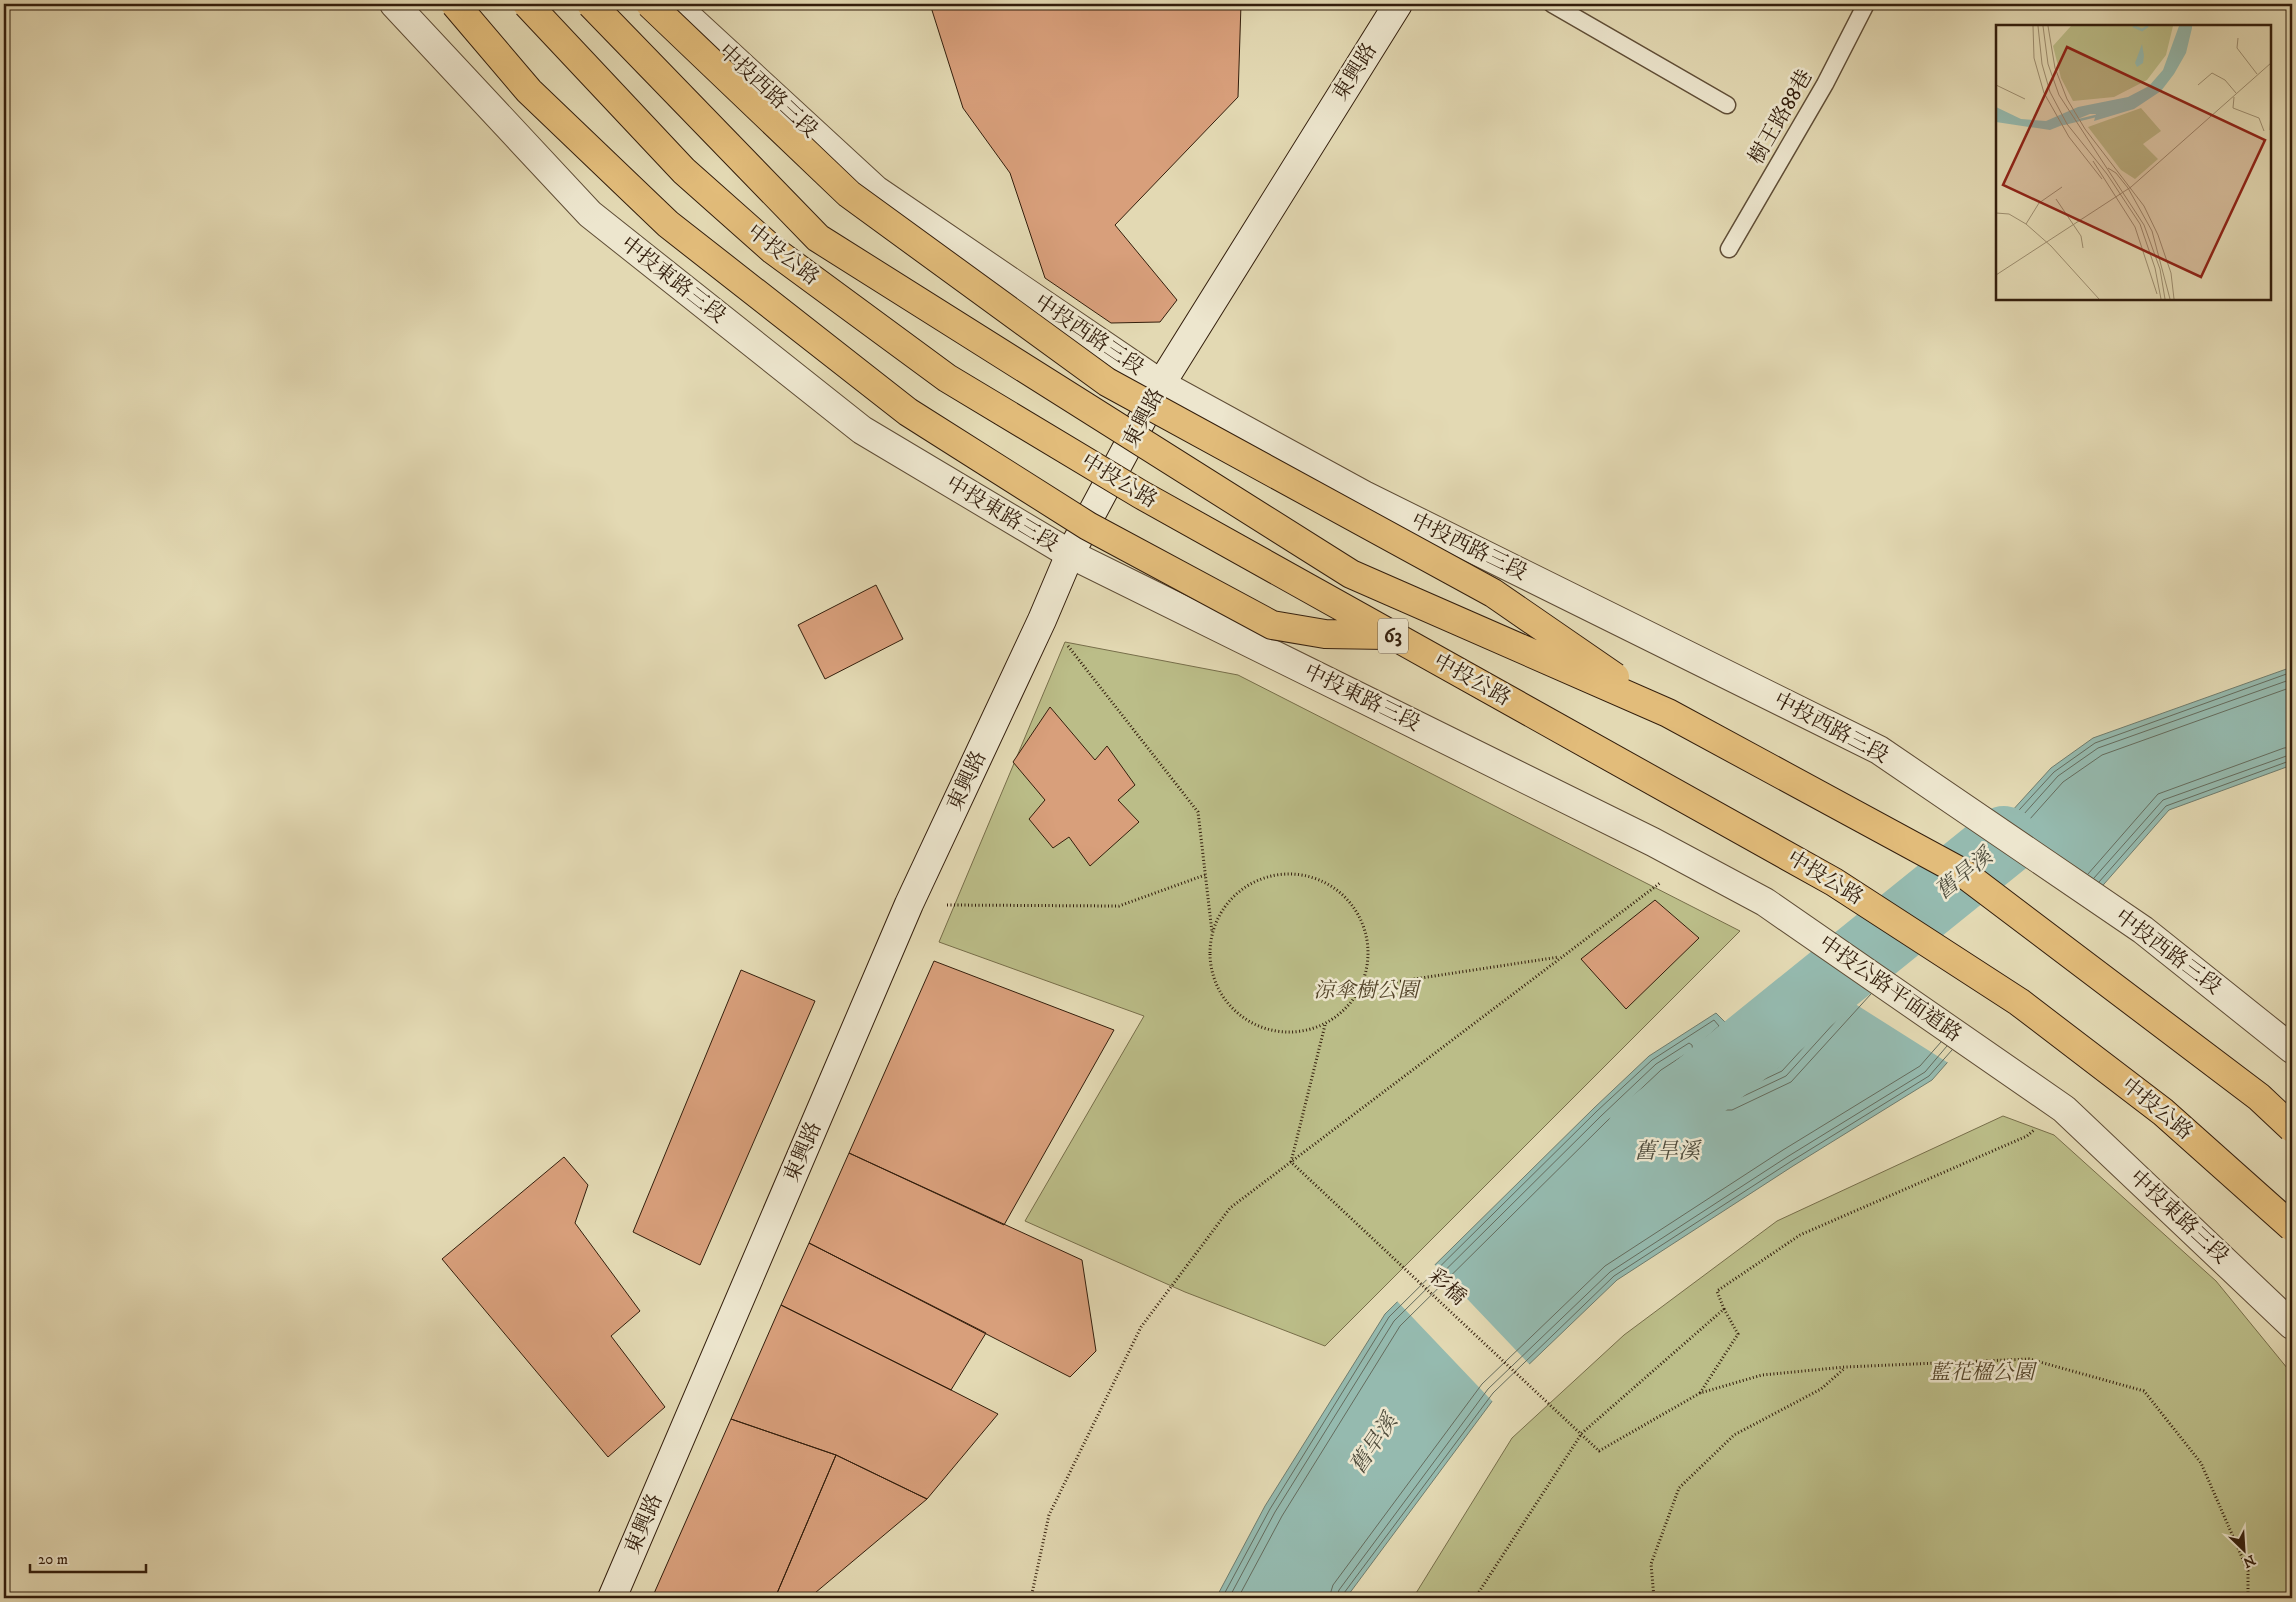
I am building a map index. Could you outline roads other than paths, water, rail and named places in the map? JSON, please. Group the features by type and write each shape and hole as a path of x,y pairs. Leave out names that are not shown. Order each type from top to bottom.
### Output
{"main road":[{"path":"455,4 529,91 668,224 908,412 1088,526 1272,625 1325,634 1391,635"},
{"name":"中投公路","path":"527,4 684,171 721,204 773,250 947,378 1140,494 1834,882 2019,1002 2163,1112 2292,1227"},
{"name":"中投公路","path":"591,4 818,238 1351,574 1668,713 1963,873 2259,1097 2292,1128"},
{"path":"650,4 849,194 1107,382 1493,593 1668,713"}],"street":[{"name":"中投東路三段","path":"394,4 590,214 862,430 1070,554 1653,842 1713,874"},
{"name":"中投西路三段","path":"674,4 876,190 1161,384 1364,495 1879,750 2143,930 2292,1049"},
{"name":"東興路","path":"612,1598 909,904 1042,620 1070,554 1161,384 1398,4"},
{"name":"中投公路平面道路","path":"1713,874 1765,902 2064,1109"},
{"name":"中投東路三段","path":"2064,1109 2292,1325"}],"lane":[{"path":"1552,4 1727,105"},
{"name":"樹王路88巷","path":"1729,249 1825,84 1866,4"}],"water":[{"name":"舊旱溪","path":"2292,667 2292,765 2169,810 1932,1080 1793,1166 1617,1280 1496,1396 1346,1598 1216,1598 1265,1506 1385,1314 1649,1056 1716,1013 1728,1025 1703,1047 1726,1092 1779,1067 2051,768 2093,738"}],"waterway":[{"name":"舊旱溪","path":"1641,1134 2004,841"}],"park label":[{"name":"涼傘樹公園","path":"1366,991"},
{"name":"藍花楹公園","path":"1982,1373"}]}
